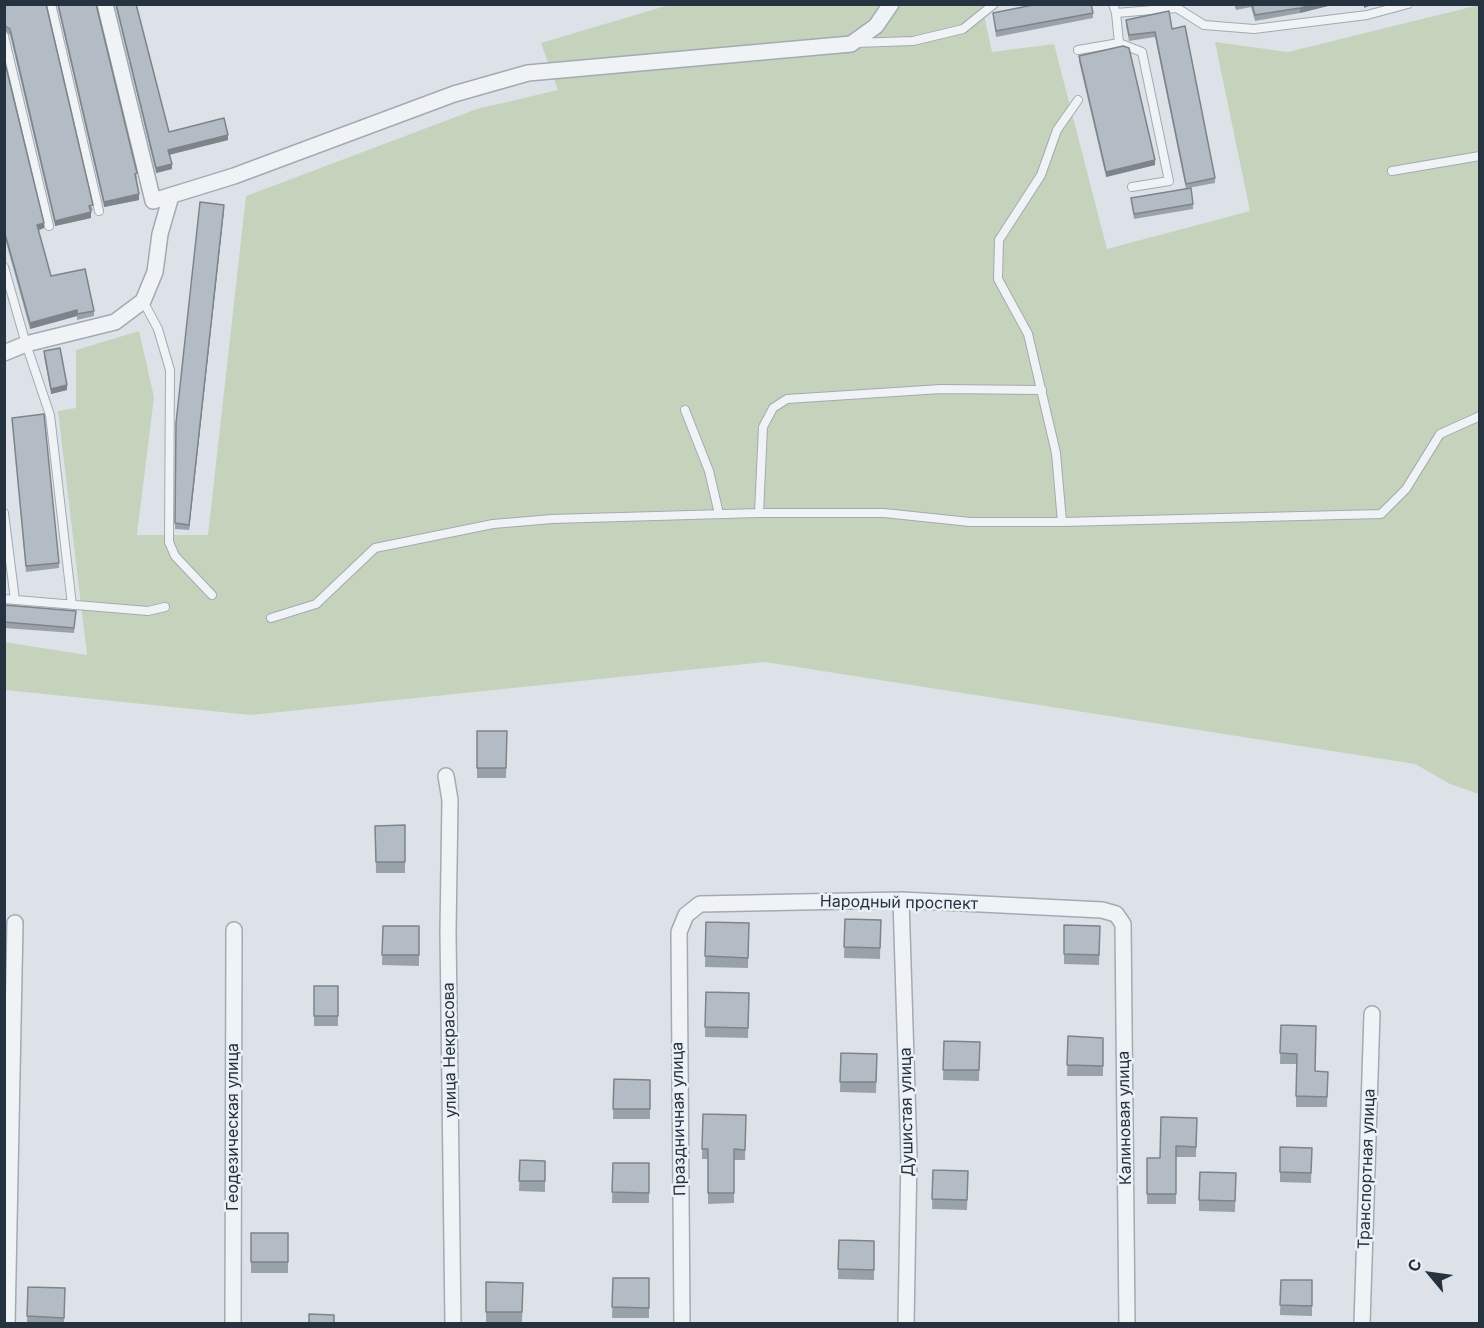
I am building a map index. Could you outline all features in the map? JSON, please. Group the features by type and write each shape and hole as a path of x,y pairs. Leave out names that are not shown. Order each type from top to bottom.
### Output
{"street":[{"path":"105,4 153,201 245,172 454,94 528,73 851,44 876,26 891,4"},
{"path":"4,353 26,344 115,322 144,301 155,272 160,234 171,196"},
{"name":"улица Некрасова","path":"446,777 450,801 448,932 453,1323"},
{"name":"Народный проспект","path":"686,915 700,904 901,900 1102,910 1116,914"},
{"name":"Душистая улица","path":"901,900 909,1155 906,1323"},
{"name":"Калиновая улица","path":"1116,914 1123,924 1127,1323"},
{"name":"Праздничная улица","path":"682,1323 679,932 686,915"},
{"path":"7,1323 15,923"},
{"name":"Геодезическая улица","path":"233,1323 234,930"},
{"name":"Транспортная улица","path":"1362,1323 1372,1014"}],"lane":[{"path":"51,4 99,211"},
{"path":"851,44 913,41 963,29 994,4"},
{"path":"1113,4 1119,43"},
{"path":"1116,14 1177,8 1204,26 1254,29 1367,15 1408,4"},
{"path":"4,36 49,226"},
{"path":"1078,50 1119,43 1142,52 1169,181 1132,187"},
{"path":"1062,522 1056,453 1028,333 998,279 999,240 1041,175 1057,130 1078,100"},
{"path":"1392,171 1479,156"},
{"path":"4,267 26,344 50,415 72,605"},
{"path":"144,301 158,329 170,370 169,542 175,556 212,596"},
{"path":"759,513 763,427 773,408 787,399 940,389 1042,390"},
{"path":"685,410 709,471 719,514"},
{"path":"271,618 316,604 375,548 493,524 552,519 759,513 884,513 970,522 1062,522 1381,513 1406,489 1440,434 1479,416"},
{"path":"4,513 15,600"},
{"path":"4,599 148,611 165,607"}],"green space":[{"path":"669,5 982,5 992,52 1054,44 1107,249 1250,211 1215,42 1288,52 1479,5 1479,794 1450,784 1415,764 765,662 251,715 5,690 4,642 87,655 58,411 76,408 76,350 139,331 154,397 137,535 208,535 246,196 477,109 558,90 541,43"}],"building":[{"path":"4,4 46,4 93,205 89,206 91,212 55,221 10,29 4,25"},
{"path":"58,4 96,4 137,173 135,174 139,194 104,202"},
{"path":"116,4 136,4 169,132 224,118 228,135 168,150 172,164 156,168"},
{"path":"1038,4 1091,4 1093,13 996,31 993,13"},
{"path":"1252,4 1315,4 1255,15"},
{"path":"1169,11 1172,29 1185,26 1215,178 1186,184 1155,32 1129,35 1126,20"},
{"path":"1123,46 1129,48 1155,160 1106,172 1079,56"},
{"path":"4,59 44,223 37,225 51,276 85,269 94,311 77,314 77,310 30,323 4,230"},
{"path":"1191,188 1193,204 1134,214 1131,198"},
{"path":"200,202 224,205 189,525 175,523 176,423"},
{"path":"60,348 67,385 51,389 44,351"},
{"path":"44,414 59,563 26,566 12,418"},
{"path":"4,605 76,611 74,628 4,622"},
{"path":"477,731 507,731 506,768 477,768"},
{"path":"405,825 405,862 376,862 375,826"},
{"path":"845,919 881,920 880,948 844,947"},
{"path":"706,922 749,923 748,958 705,956"},
{"path":"1064,925 1100,926 1099,955 1064,954"},
{"path":"383,926 419,926 419,955 382,955"},
{"path":"314,986 338,986 338,1016 314,1016"},
{"path":"706,992 749,993 748,1028 705,1027"},
{"path":"1281,1025 1316,1026 1315,1071 1328,1072 1327,1097 1296,1096 1297,1054 1280,1053"},
{"path":"1068,1036 1103,1038 1103,1066 1067,1065"},
{"path":"944,1041 980,1042 979,1070 943,1070"},
{"path":"841,1053 877,1054 876,1082 840,1082"},
{"path":"614,1079 650,1080 650,1109 613,1109"},
{"path":"703,1114 746,1115 745,1150 734,1149 734,1193 708,1193 708,1149 702,1149"},
{"path":"1161,1117 1197,1118 1196,1147 1176,1146 1176,1194 1147,1194 1147,1158 1160,1158"},
{"path":"1280,1147 1312,1148 1311,1173 1280,1172"},
{"path":"520,1160 545,1161 545,1181 519,1181"},
{"path":"613,1163 649,1163 649,1193 612,1192"},
{"path":"933,1170 968,1171 967,1200 932,1199"},
{"path":"1200,1172 1236,1173 1235,1201 1199,1200"},
{"path":"251,1233 288,1233 288,1262 251,1262"},
{"path":"839,1240 874,1241 874,1270 838,1269"},
{"path":"613,1278 649,1278 649,1308 612,1307"},
{"path":"1281,1280 1312,1280 1312,1306 1280,1305"},
{"path":"486,1282 523,1283 522,1312 486,1312"},
{"path":"28,1287 65,1288 64,1318 27,1316"},
{"path":"309,1314 334,1315 334,1323 309,1323"}]}
